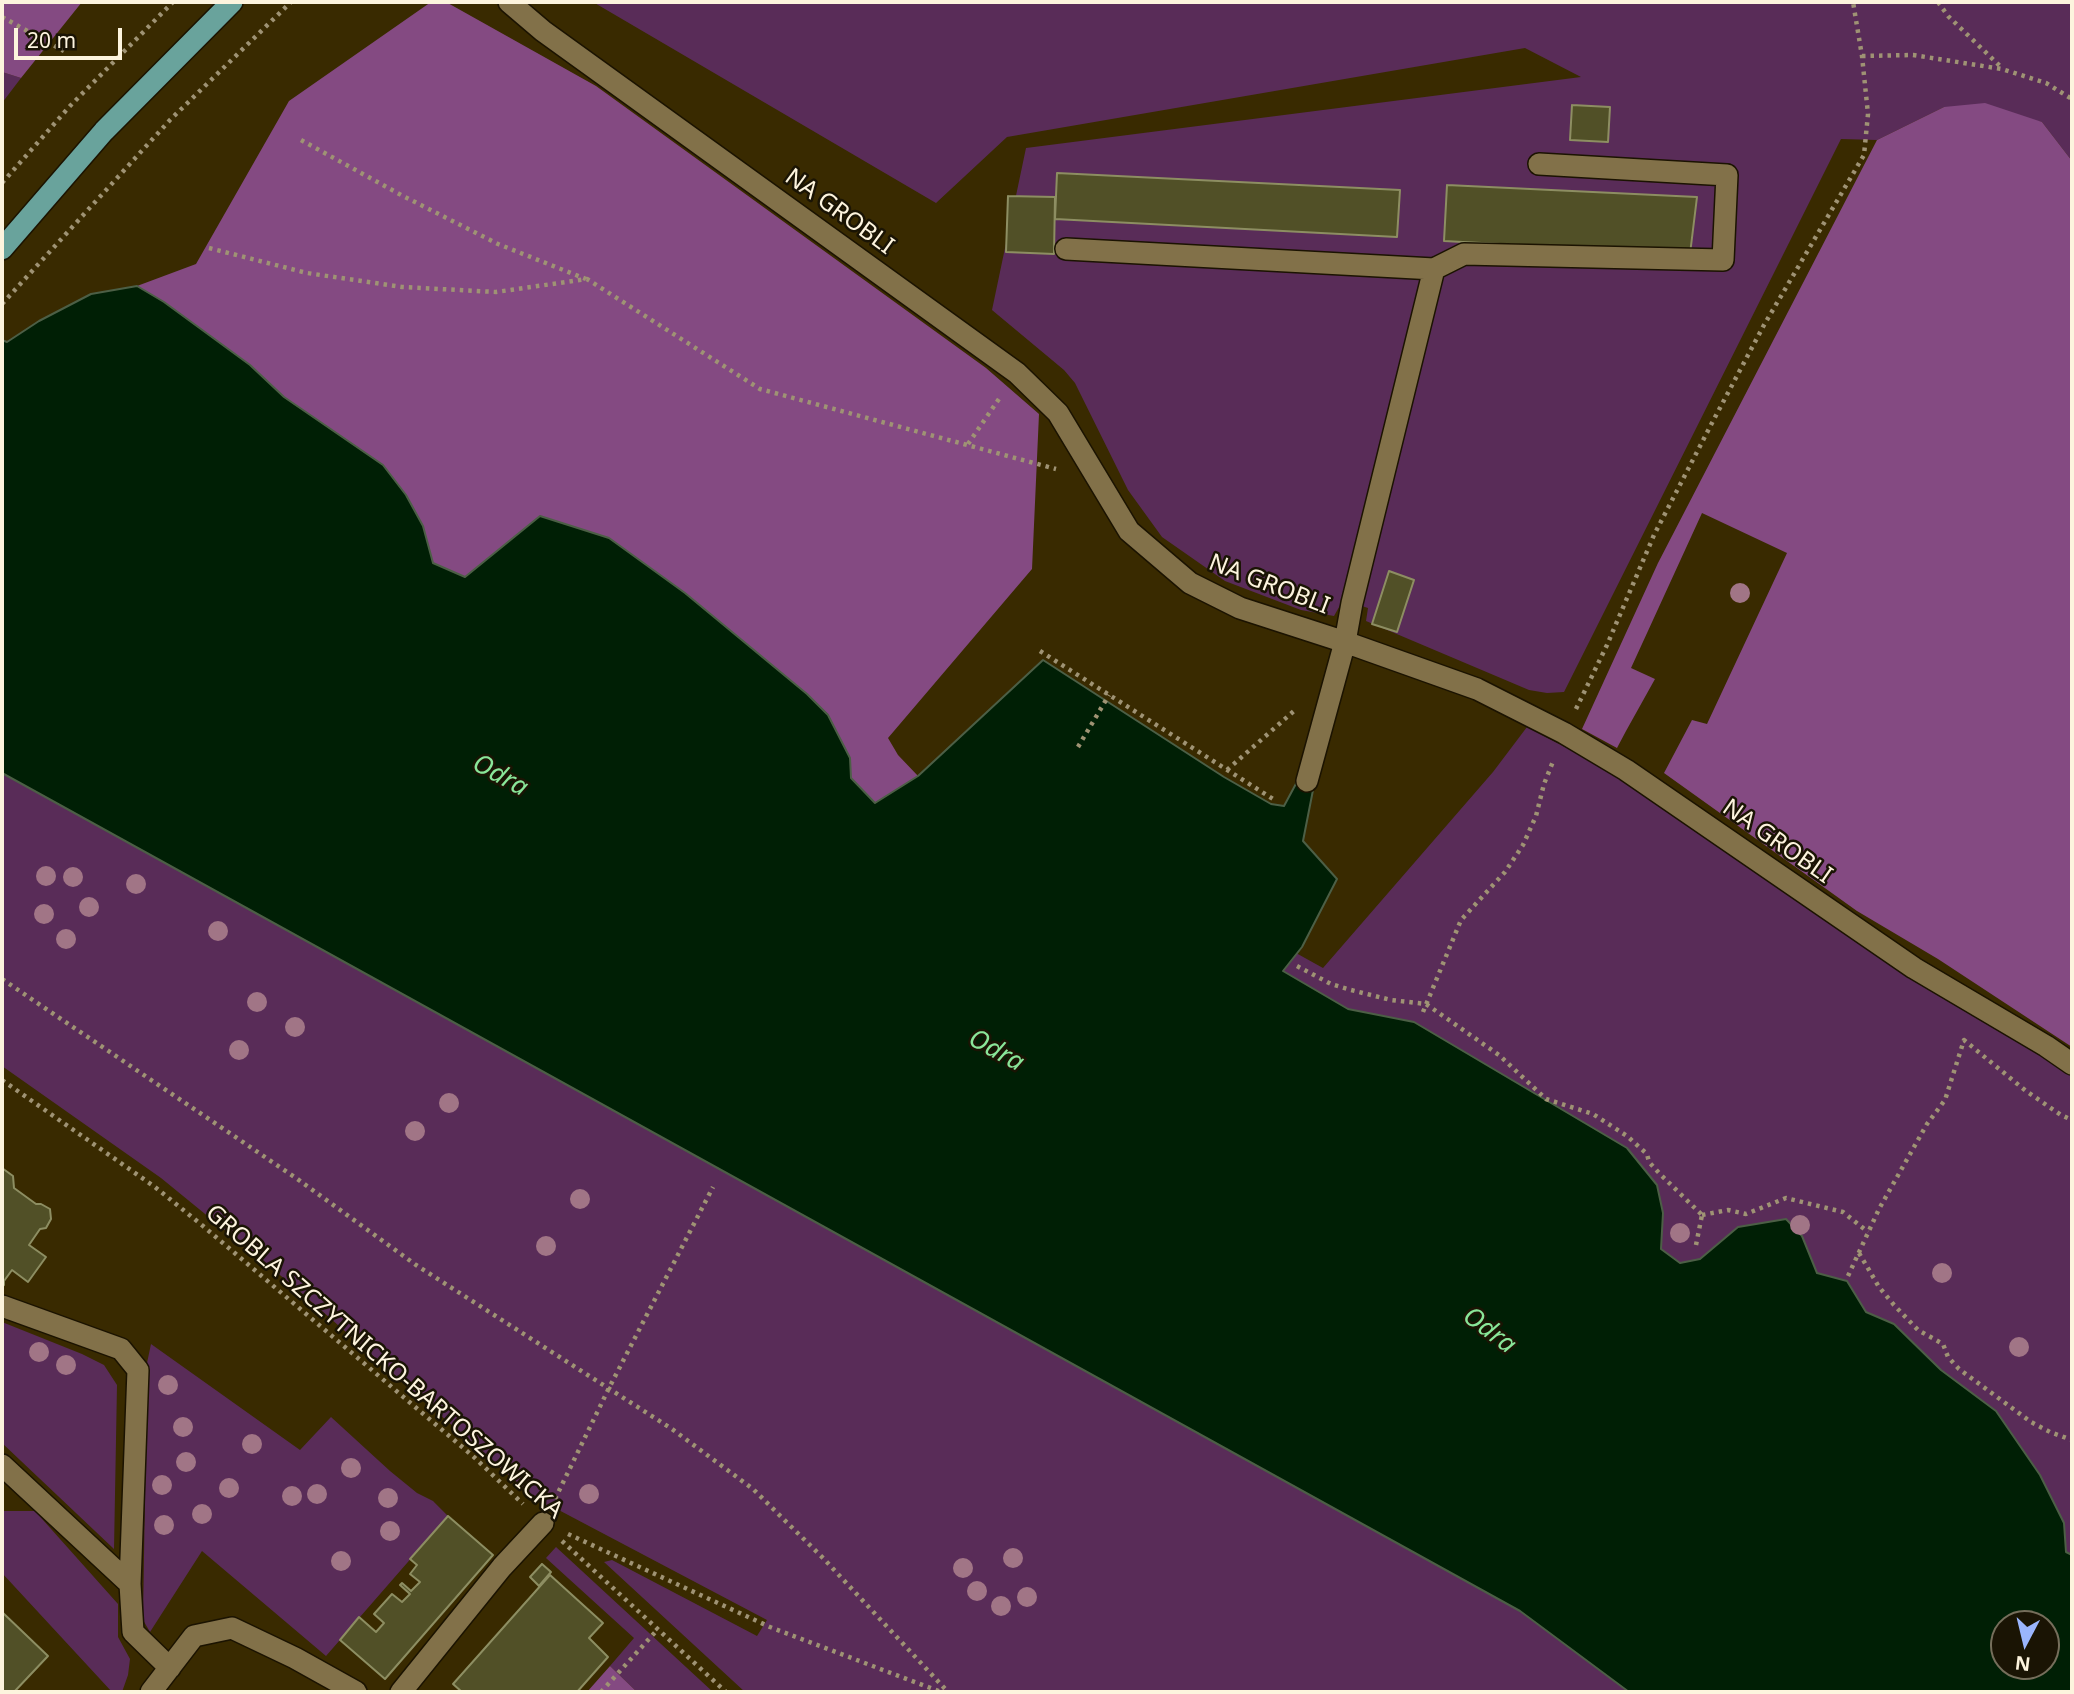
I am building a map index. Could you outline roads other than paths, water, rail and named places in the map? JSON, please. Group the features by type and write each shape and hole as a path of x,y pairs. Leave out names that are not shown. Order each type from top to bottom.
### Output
{"main road":[{"path":"2,249 104,131 232,2"}],"street":[{"name":"NA GROBLI","path":"509,2 555,39 1017,373 1058,413 1129,531 1190,583 1240,608 1345,642 1477,690 1564,733 1626,770 1913,968 2072,1064"},
{"path":"1066,249 1434,269 1464,254 1723,260 1727,175 1539,163"},
{"path":"1307,781 1345,642 1352,603 1434,269"},
{"path":"2,1306 121,1349 138,1370 130,1584 133,1632 170,1668"},
{"path":"2,1465 130,1584"},
{"path":"401,1692 502,1567 543,1523"},
{"path":"151,1692 194,1636 232,1628 295,1658 356,1692"}],"water":[{"name":"Odra","path":"137,286 164,302 250,365 284,397 383,465 406,495 423,526 433,563 465,577 540,516 609,538 685,593 807,694 828,715 850,758 851,778 875,803 918,776 1043,660 1224,777 1271,804 1284,806 1298,780 1314,785 1303,841 1337,879 1302,947 1283,971 1348,1009 1414,1022 1627,1148 1657,1185 1663,1213 1661,1249 1680,1263 1700,1259 1738,1227 1786,1219 1802,1236 1817,1273 1847,1281 1866,1312 1894,1324 1941,1370 1996,1411 2040,1475 2064,1523 2066,1552 2072,1555 2072,1692 1629,1692 1520,1611 2,773 2,340 7,342 39,321 91,294"}]}
